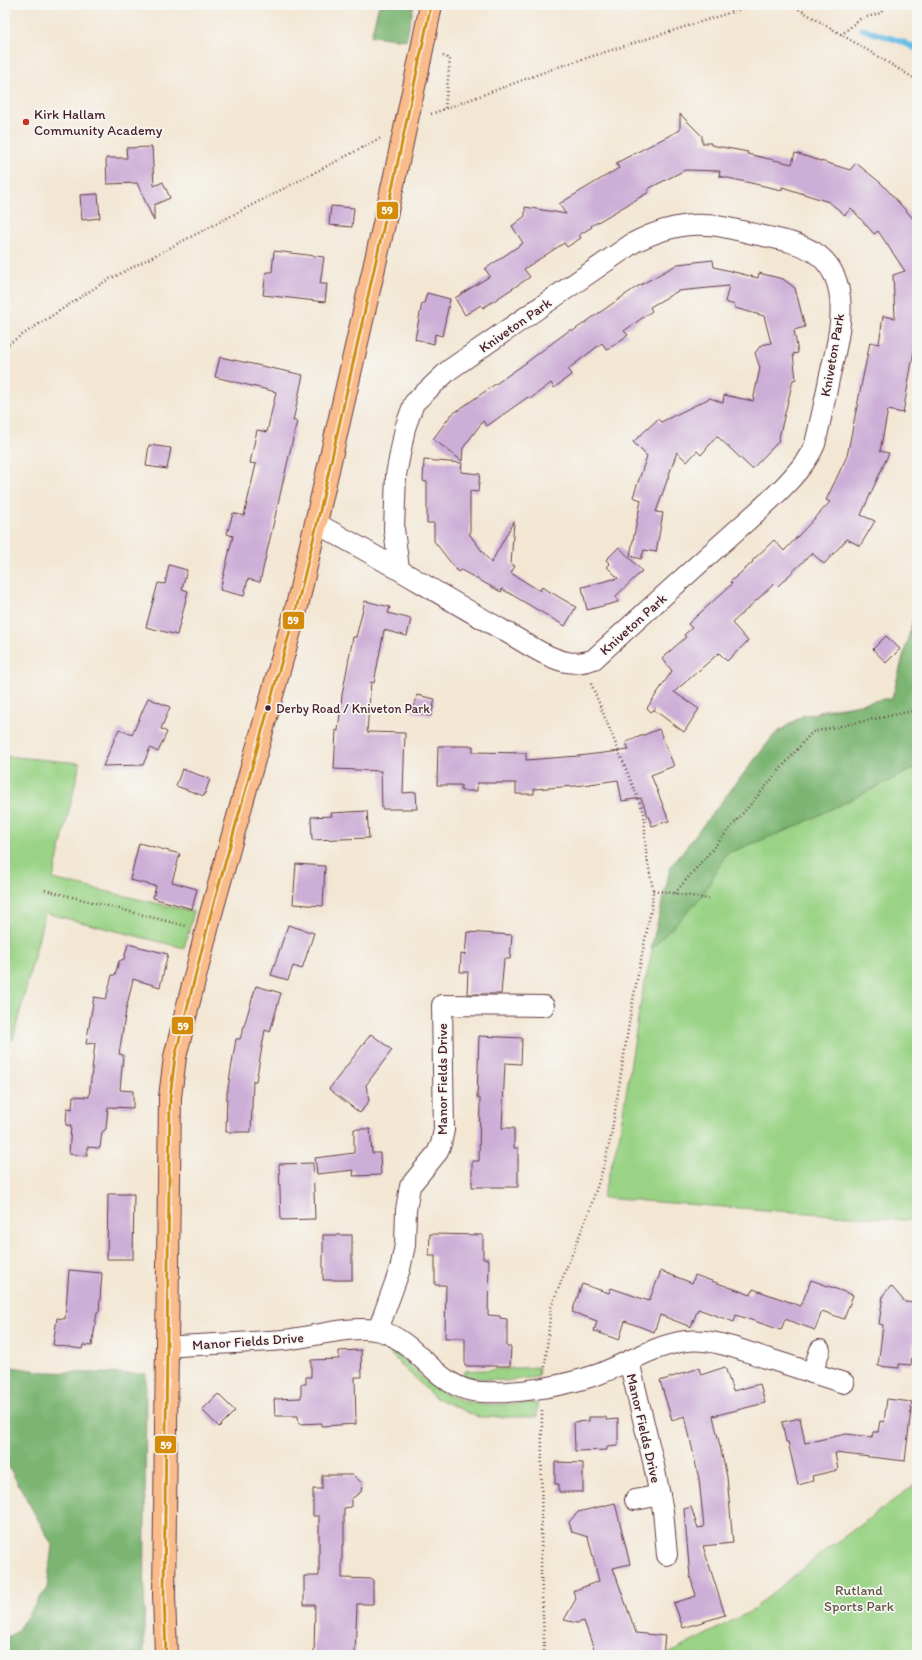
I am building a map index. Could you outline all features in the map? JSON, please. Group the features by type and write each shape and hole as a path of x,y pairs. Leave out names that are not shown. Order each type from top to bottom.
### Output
{"main road":[{"path":"166,1655 164,1595 166,1347 170,1098 175,1057 206,931 297,606 317,524 394,180 431,5"}],"street":[{"name":"Kniveton Park","path":"317,524 399,569 543,653 567,662 582,662 594,659 751,517 799,470 810,455 815,444 837,345 841,305 835,277 826,263 814,252 784,240 707,224 689,225 656,232 633,243 449,370 414,403 405,428 396,475 394,521 399,569"},
{"name":"Manor Fields Drive","path":"378,1330 400,1270 405,1245 406,1210 410,1186 437,1153 442,1144 444,1130 442,1005 544,1006"},
{"name":"Manor Fields Drive","path":"166,1347 284,1340 364,1329 378,1330 399,1339 439,1375 458,1388 475,1392 498,1392 542,1388 597,1374 670,1344 686,1341 699,1341 722,1344 844,1383"},
{"path":"812,1373 820,1350"},
{"name":"Manor Fields Drive","path":"629,1361 654,1461 663,1510 667,1555"},
{"name":"Manor Fields Drive","path":"635,1500 660,1495"}],"path":[{"path":"430,114 558,67 754,5"},
{"path":"792,5 917,80"},
{"path":"841,35 860,19 881,13 885,5"},
{"path":"442,56 450,59 445,108"},
{"path":"5,346 104,282 387,135"},
{"path":"582,662 644,813 646,852 652,890 649,926 632,1005 611,1136"},
{"path":"675,893 812,732 917,710"},
{"path":"45,890 206,931"},
{"path":"652,890 709,899"}],"green space":[{"path":"379,5 414,5 406,40 371,36"},
{"path":"917,605 917,1221 602,1198 619,1138 640,1005 671,866 779,731 802,716 814,714 823,710 892,699"},
{"path":"917,605 917,767 795,827 726,854 701,898 651,949 671,866 774,735 802,716 884,699 892,699"},
{"path":"5,756 80,763 53,879 194,912 184,948 45,913 13,1040 5,1039"},
{"path":"384,1348 401,1357 424,1379 451,1396 464,1401 478,1403 537,1403 537,1417 478,1417 434,1397"},
{"path":"5,1366 45,1372 146,1374 144,1655 5,1655 5,1638 16,1632 47,1588 52,1545 10,1469 5,1464"},
{"path":"539,1367 538,1377 505,1381 464,1377 464,1371"},
{"name":"Rutland Sports Park","path":"917,1483 917,1655 666,1655 751,1611 818,1556"}],"building":[{"path":"680,114 702,136 702,143 711,143 711,145 748,152 747,154 792,164 795,153 850,170 856,163 882,184 917,223 917,350 914,350 903,413 888,410 880,451 889,453 861,515 875,521 860,546 847,539 824,564 812,553 777,587 774,584 732,623 748,641 727,661 719,653 674,692 699,709 684,732 654,710 656,708 651,712 647,708 672,671 662,658 686,637 684,635 692,628 688,624 732,584 730,582 753,562 752,561 774,540 784,551 830,502 826,500 847,456 870,342 879,344 883,316 895,318 893,275 905,271 878,231 874,234 851,208 845,215 829,202 782,187 782,190 719,176 720,171 685,170 648,189 649,192 591,226 592,227 579,235 581,238 567,247 564,243 524,269 530,277 483,308 481,305 465,315 455,298 490,276 485,269 523,243 512,226 525,216 525,207 566,214 559,204 619,168 616,163 680,130"},
{"path":"152,147 154,186 163,182 170,198 154,205 154,221 137,183 107,184 106,158 127,158 126,148"},
{"path":"98,194 100,218 82,220 80,195"},
{"path":"331,206 354,208 352,227 329,225"},
{"path":"274,251 324,257 320,284 327,284 325,302 263,295 266,272 272,272"},
{"path":"713,260 714,267 758,278 759,273 783,279 795,288 805,327 794,330 798,353 793,354 796,379 793,380 778,442 752,469 717,436 701,455 697,451 687,462 677,452 656,512 663,513 656,552 644,550 641,559 630,556 641,500 633,497 647,456 633,442 658,419 661,422 710,398 723,403 724,395 753,401 760,368 755,353 761,345 771,343 764,316 735,308 735,305 725,302 729,286 678,291 650,307 652,311 624,331 628,335 607,350 602,343 568,369 572,374 554,388 551,383 530,399 528,397 487,426 483,421 463,448 462,461 433,439 451,415 523,365 571,329 573,331 635,288 678,264"},
{"path":"427,293 450,299 442,336 435,334 434,344 415,339 422,303 424,303"},
{"path":"220,357 303,375 293,421 297,421 260,582 248,579 244,596 220,590 233,536 227,534 233,513 244,516 256,464 250,463 257,430 267,432 276,392 215,377"},
{"path":"149,445 171,448 167,469 146,466"},
{"path":"424,460 462,463 461,472 480,474 478,492 470,491 470,535 491,563 514,521 511,564 515,566 511,573 540,591 542,587 576,607 565,626 502,589 501,592 461,570 458,572 434,541 434,523 427,523 427,482 423,481"},
{"path":"619,547 642,571 616,596 618,602 587,610 582,587 618,578 607,567 610,564 606,560"},
{"path":"169,565 187,570 182,589 188,591 177,635 146,627 158,583 165,584"},
{"path":"365,601 390,607 388,613 411,619 407,636 384,630 374,683 371,682 367,732 405,733 403,793 416,792 417,809 382,809 381,771 334,769 336,730 338,731 342,695 353,637 356,637"},
{"path":"886,636 900,649 886,663 873,649"},
{"path":"417,695 435,699 431,716 413,712"},
{"path":"148,698 170,707 161,729 167,732 158,752 150,748 143,765 103,766 119,729 132,735"},
{"path":"659,729 674,766 651,775 669,821 652,826 641,798 622,801 618,780 576,786 534,789 534,794 516,794 516,783 477,783 477,791 461,791 461,785 437,785 438,746 473,746 473,752 526,753 526,760 578,756 629,750 626,742"},
{"path":"182,769 210,779 204,796 176,786"},
{"path":"367,811 369,838 312,840 311,817 332,816 331,813"},
{"path":"139,843 180,854 172,882 197,889 192,909 153,898 156,886 130,880"},
{"path":"296,864 325,866 323,906 293,904"},
{"path":"288,925 314,933 302,969 293,966 288,980 271,975"},
{"path":"467,932 512,935 510,959 504,959 501,994 467,994 468,972 460,972 461,954 465,955"},
{"path":"128,944 168,954 160,987 133,979 119,1054 123,1055 120,1090 133,1091 133,1108 108,1107 106,1129 102,1132 100,1148 87,1147 87,1156 69,1154 71,1126 66,1125 67,1108 72,1109 73,1096 89,1097 95,1043 86,1044 94,997 106,999 112,975 115,975 119,961 124,959"},
{"path":"256,986 281,993 270,1032 265,1030 256,1081 253,1081 251,1132 226,1132 227,1094 236,1039 240,1039"},
{"path":"371,1034 392,1050 366,1085 369,1101 360,1113 329,1089"},
{"path":"479,1036 522,1038 521,1064 505,1063 502,1128 514,1128 514,1148 518,1148 518,1187 472,1187 472,1161 479,1161 480,1098 477,1098"},
{"path":"354,1129 370,1129 372,1153 380,1153 381,1175 353,1176 354,1170 317,1174 315,1158 354,1153"},
{"path":"313,1163 315,1219 281,1220 279,1164"},
{"path":"108,1194 134,1194 133,1259 107,1259"},
{"path":"430,1234 483,1235 483,1259 489,1259 488,1315 500,1316 500,1318 507,1319 507,1347 511,1347 510,1366 465,1366 465,1338 445,1338 446,1285 435,1285 435,1256 429,1256"},
{"path":"323,1235 352,1235 352,1280 323,1280"},
{"path":"69,1270 102,1273 99,1312 97,1312 92,1346 83,1345 82,1349 53,1345 57,1318 65,1319"},
{"path":"661,1271 692,1283 695,1275 751,1295 753,1289 801,1306 811,1280 853,1295 844,1319 822,1311 815,1330 785,1319 781,1330 736,1315 734,1322 698,1309 691,1327 660,1315 654,1332 625,1321 619,1340 594,1331 597,1321 572,1312 582,1284 609,1293 611,1288 649,1301"},
{"path":"891,1286 905,1302 917,1303 917,1330 915,1329 911,1365 899,1364 899,1368 878,1366 883,1325 879,1324 883,1295"},
{"path":"361,1350 362,1377 355,1377 356,1424 322,1426 322,1423 299,1424 298,1416 275,1416 274,1399 301,1398 301,1384 306,1384 306,1377 311,1377 311,1360 339,1359 339,1351"},
{"path":"725,1367 733,1391 760,1384 765,1403 713,1416 727,1477 733,1543 703,1546 725,1615 683,1628 674,1603 696,1596 690,1576 684,1509 691,1507 698,1528 704,1527 699,1479 685,1416 672,1420 660,1381 699,1368 701,1375"},
{"path":"218,1394 235,1411 219,1427 202,1410"},
{"path":"887,1399 912,1402 905,1461 835,1453 838,1470 812,1476 813,1481 798,1485 782,1422 800,1418 805,1443 846,1434 872,1437 873,1432 878,1432 880,1421 884,1422"},
{"path":"589,1417 606,1417 606,1420 618,1419 618,1446 607,1447 607,1450 575,1451 574,1422 589,1421"},
{"path":"555,1462 583,1463 583,1492 559,1492 559,1484 555,1484"},
{"path":"322,1475 353,1475 362,1483 361,1492 351,1499 351,1507 344,1508 344,1545 342,1545 342,1578 373,1579 373,1604 357,1604 355,1654 314,1655 315,1605 304,1605 304,1576 319,1576 319,1516 313,1516 313,1489 322,1489"},
{"path":"615,1503 630,1564 613,1568 636,1633 665,1636 663,1655 596,1655 584,1621 577,1623 564,1620 576,1599 573,1591 599,1581 588,1537 572,1532 569,1522 578,1512"}],"waterway":[{"path":"862,29 903,42 917,49"}],"transit line":[{"name":"59","path":"166,1655 164,1595 170,1097 175,1057 210,917 297,606 317,524 394,180 431,5"}],"place":[{"name":"Kirk Hallam Community Academy","path":"26,122"},
{"name":"Derby Road / Kniveton Park","path":"268,708"}]}
